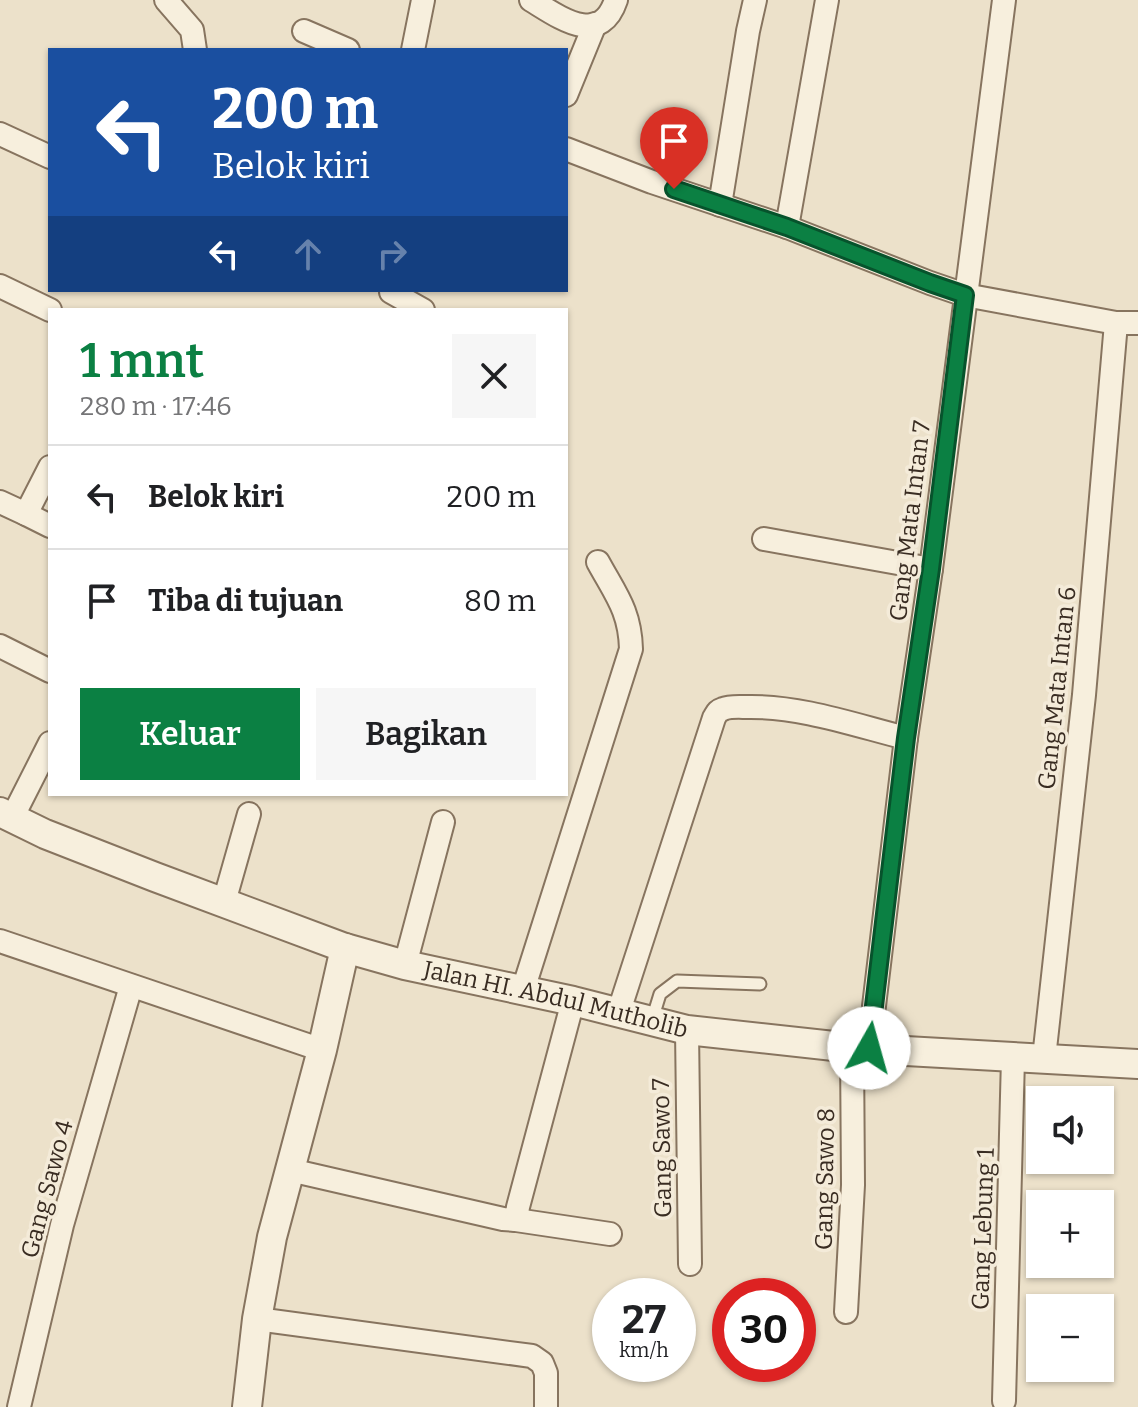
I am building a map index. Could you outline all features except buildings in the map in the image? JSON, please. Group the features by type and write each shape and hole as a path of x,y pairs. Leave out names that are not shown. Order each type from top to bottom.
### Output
{"street":[{"path":"166,0 192,30 195,48"},
{"path":"413,48 423,0"},
{"path":"531,0 569,23 583,26 606,18 616,0"},
{"path":"720,205 755,0"},
{"path":"787,227 827,0"},
{"name":"Gang Mata Intan 7","path":"861,1048 931,569 1004,0"},
{"path":"568,90 595,24"},
{"path":"304,31 343,48"},
{"path":"0,134 48,156"},
{"path":"568,150 652,182 787,227 965,295 1127,323"},
{"path":"0,286 48,309"},
{"path":"388,297 418,308"},
{"name":"Gang Mata Intan 6","path":"1044,1058 1127,323"},
{"path":"26,514 48,471"},
{"path":"0,502 48,525"},
{"path":"764,539 931,569"},
{"path":"523,990 631,649 630,626 624,608 598,562"},
{"path":"0,646 48,670"},
{"path":"618,1014 717,712 738,707 793,710 906,738"},
{"path":"6,815 48,746"},
{"path":"224,902 249,814"},
{"name":"Jalan HI. Abdul Mutholib","path":"6,815 45,834 345,948 405,965 573,1001 687,1030 861,1048 1138,1064"},
{"path":"405,965 443,822"},
{"path":"0,941 322,1050"},
{"path":"247,1407 257,1319 272,1237 322,1050 345,948"},
{"name":"Gang Sawo 4","path":"19,1407 62,1225 131,986"},
{"path":"516,1220 573,1001"},
{"name":"Gang Sawo 7","path":"687,1030 690,1264"},
{"name":"Gang Sawo 8","path":"846,1312 861,1048"},
{"name":"Gang Lebung 1","path":"1004,1401 1013,1058"},
{"path":"290,1170 503,1219 610,1234"},
{"path":"257,1319 532,1356 542,1363 546,1373 546,1407"}],"lane":[{"path":"652,1022 660,994 677,981 760,984"}],"route":[{"path":"674,189 787,227 965,295 931,569 906,738 869,1048"}]}
